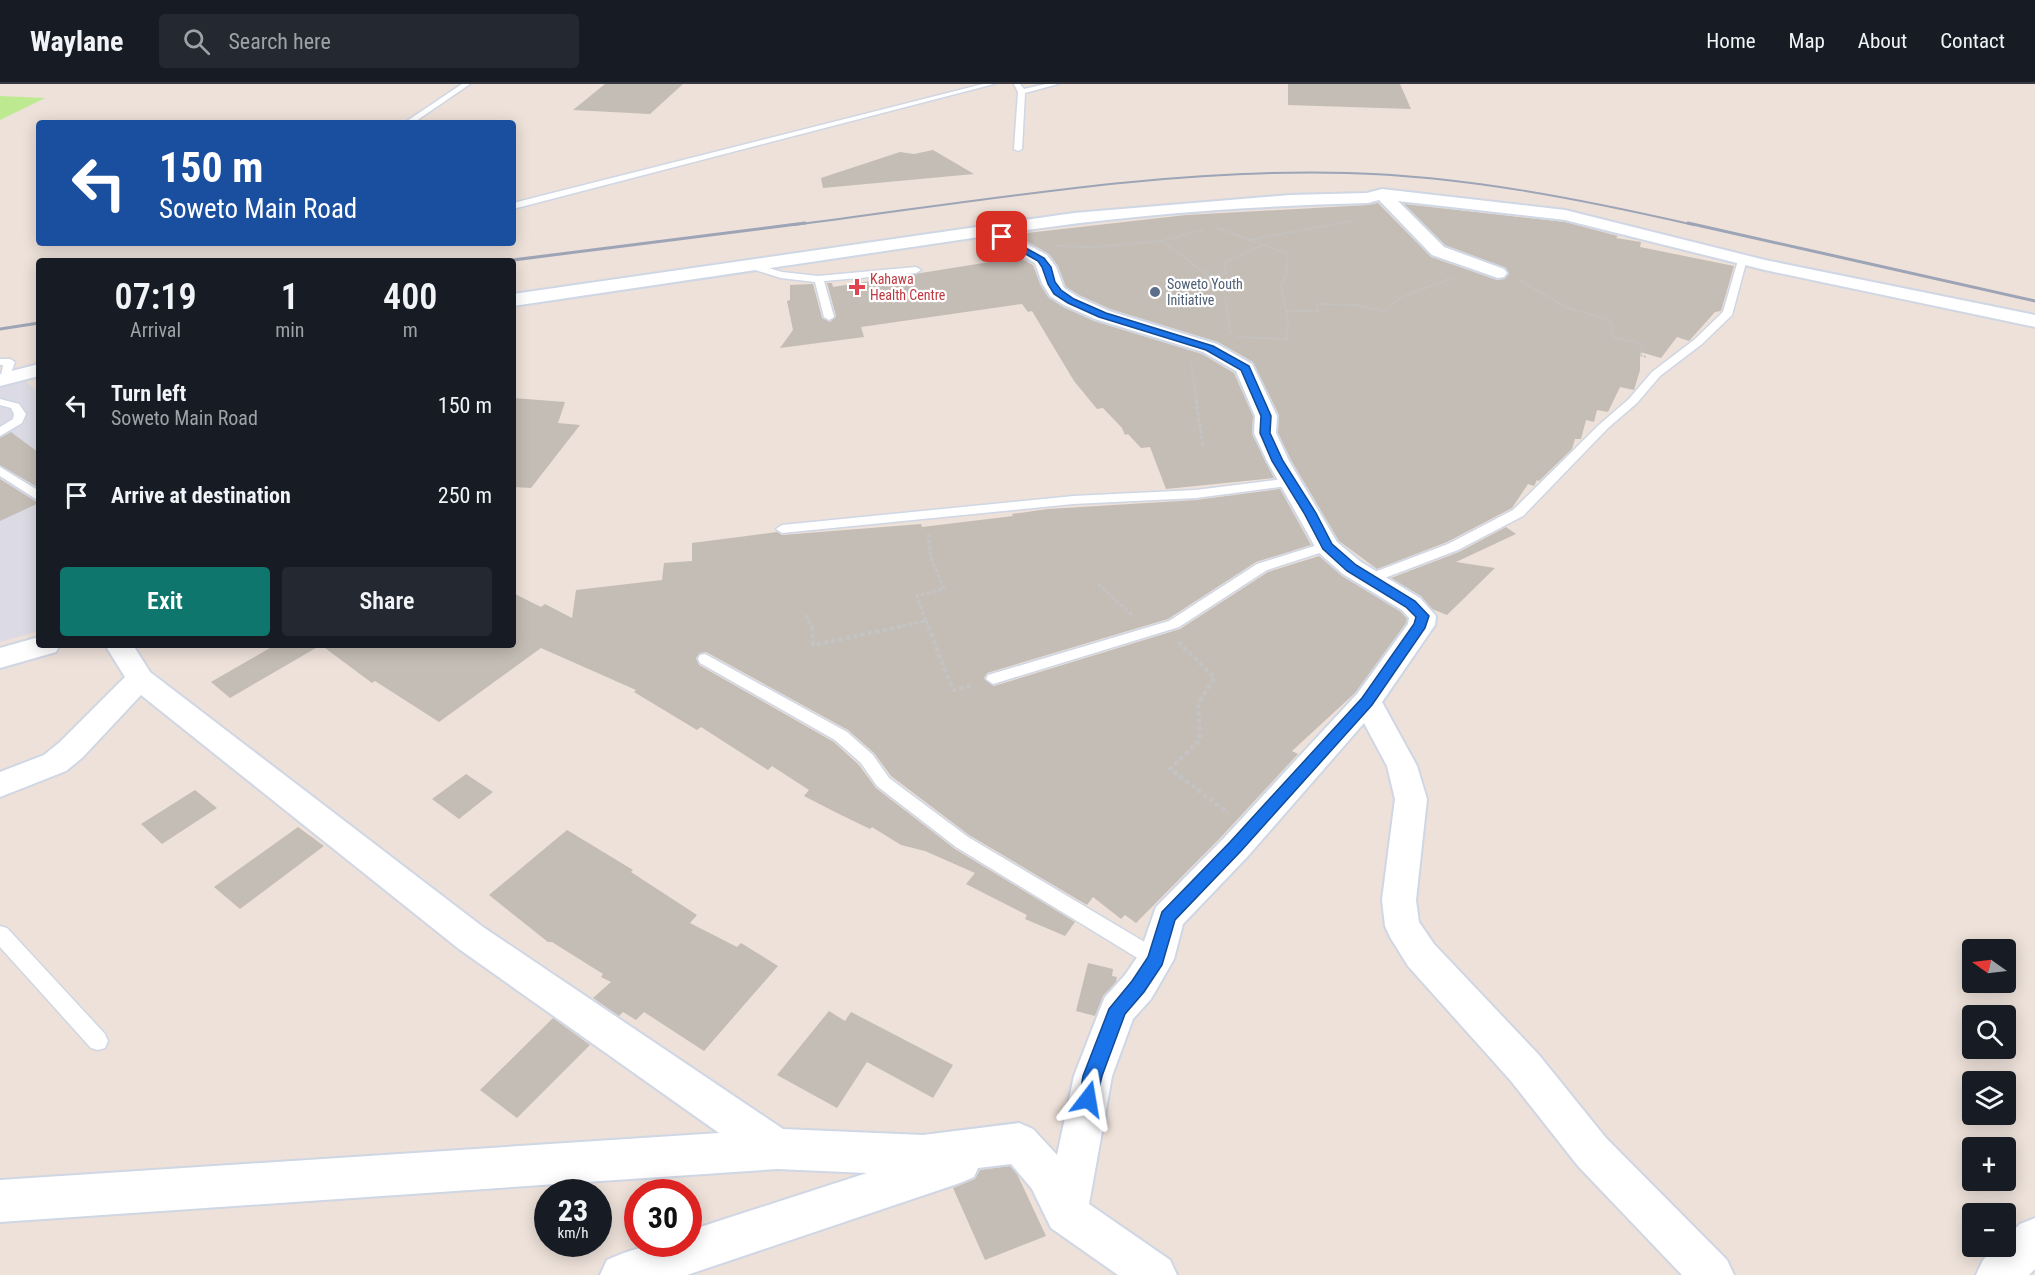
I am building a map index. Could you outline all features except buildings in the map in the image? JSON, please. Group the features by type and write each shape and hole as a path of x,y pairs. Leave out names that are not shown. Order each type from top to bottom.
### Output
{"street":[{"path":"1382,194 1438,251 1494,272"},
{"path":"516,300 991,232 1074,218 1290,200 1368,198 1382,194 1565,216 1742,259 2035,321"},
{"path":"991,232 1041,259 1047,267 1051,283 1058,292 1071,301 1102,315 1210,348 1245,368 1266,416 1265,433 1278,461 1327,546 1352,568 1411,604 1423,616 1421,625 1367,701 1251,830 1168,917 1156,959 1138,987 1118,1009 1093,1076 1065,1213"},
{"path":"1,373 36,370"},
{"path":"0,658 36,648"},
{"path":"121,648 140,679 471,938 777,1149"},
{"path":"0,785 55,763 71,750 140,679"},
{"path":"1367,701 1402,766 1411,799 1399,900 1402,926 1421,955 1525,1068 1592,1152 1712,1275"},
{"path":"0,1201 777,1149 924,1155 1018,1143"},
{"path":"1018,1143 1047,1174 1065,1213 1155,1275"},
{"path":"622,1275 1018,1143"},
{"path":"1998,1275 2035,1239"}],"lane":[{"path":"413,120 467,84"},
{"path":"516,205 991,84"},
{"path":"1017,84 1022,92 1018,149"},
{"path":"1022,92 1055,84"},
{"path":"1370,579 1445,550 1518,513 1604,426 1633,401 1656,374 1698,342 1728,313 1742,259"},
{"path":"752,266 782,274 819,279 916,270"},
{"path":"819,279 829,317"},
{"path":"0,402 15,406 20,414 18,420 0,432"},
{"path":"0,471 36,495"},
{"path":"782,529 1073,500 1196,494 1291,483"},
{"path":"993,679 1174,624 1262,567 1327,546"},
{"path":"705,659 841,736 867,759 883,782 962,842 1156,959"},
{"path":"0,934 98,1041"}],"path":[{"path":"1248,240 1402,214"},
{"path":"1024,249 1069,244 1093,247 1162,241 1211,226 1288,254 1286,275 1281,285 1286,311 1287,339 1223,336 1231,333 1225,295 1210,277 1162,241"},
{"path":"1143,297 1177,287 1179,282 1226,273 1225,262 1239,259 1244,253 1262,246"},
{"path":"1286,311 1318,311 1317,304 1357,305 1385,312 1399,298 1457,276 1494,272 1520,280 1566,307 1611,321 1612,337 1643,345 1640,355 1669,364"},
{"path":"1188,342 1203,448"},
{"path":"925,514 931,558 944,589 917,596 953,690 993,679"},
{"path":"1098,584 1157,629 1215,678 1198,703 1200,740 1170,769 1251,830"},
{"path":"806,615 812,626 813,645 926,621"}],"shaded area":[{"path":"26,381 36,391 36,632 0,642 0,386"}],"green space":[{"path":"0,96 45,98 0,120"}],"railway":[{"path":"793,225 1070,188 1139,181 1278,173 1391,175 1478,184 1608,206 1694,225"},
{"path":"516,260 805,223"},
{"path":"1688,223 2035,301"},
{"path":"0,329 36,323"}],"place":[{"name":"Kahawa Health Centre","path":"857,287"},
{"name":"Soweto Youth Initiative","path":"1155,292"}],"route":[{"path":"1002,237 1041,259 1047,267 1051,283 1058,292 1071,301 1102,315 1210,348 1245,368 1266,416 1265,433 1278,461 1327,546 1352,568 1411,604 1423,616 1421,625 1367,701 1236,847 1168,917 1156,959 1138,987 1118,1009 1093,1076 1088,1099"}]}
